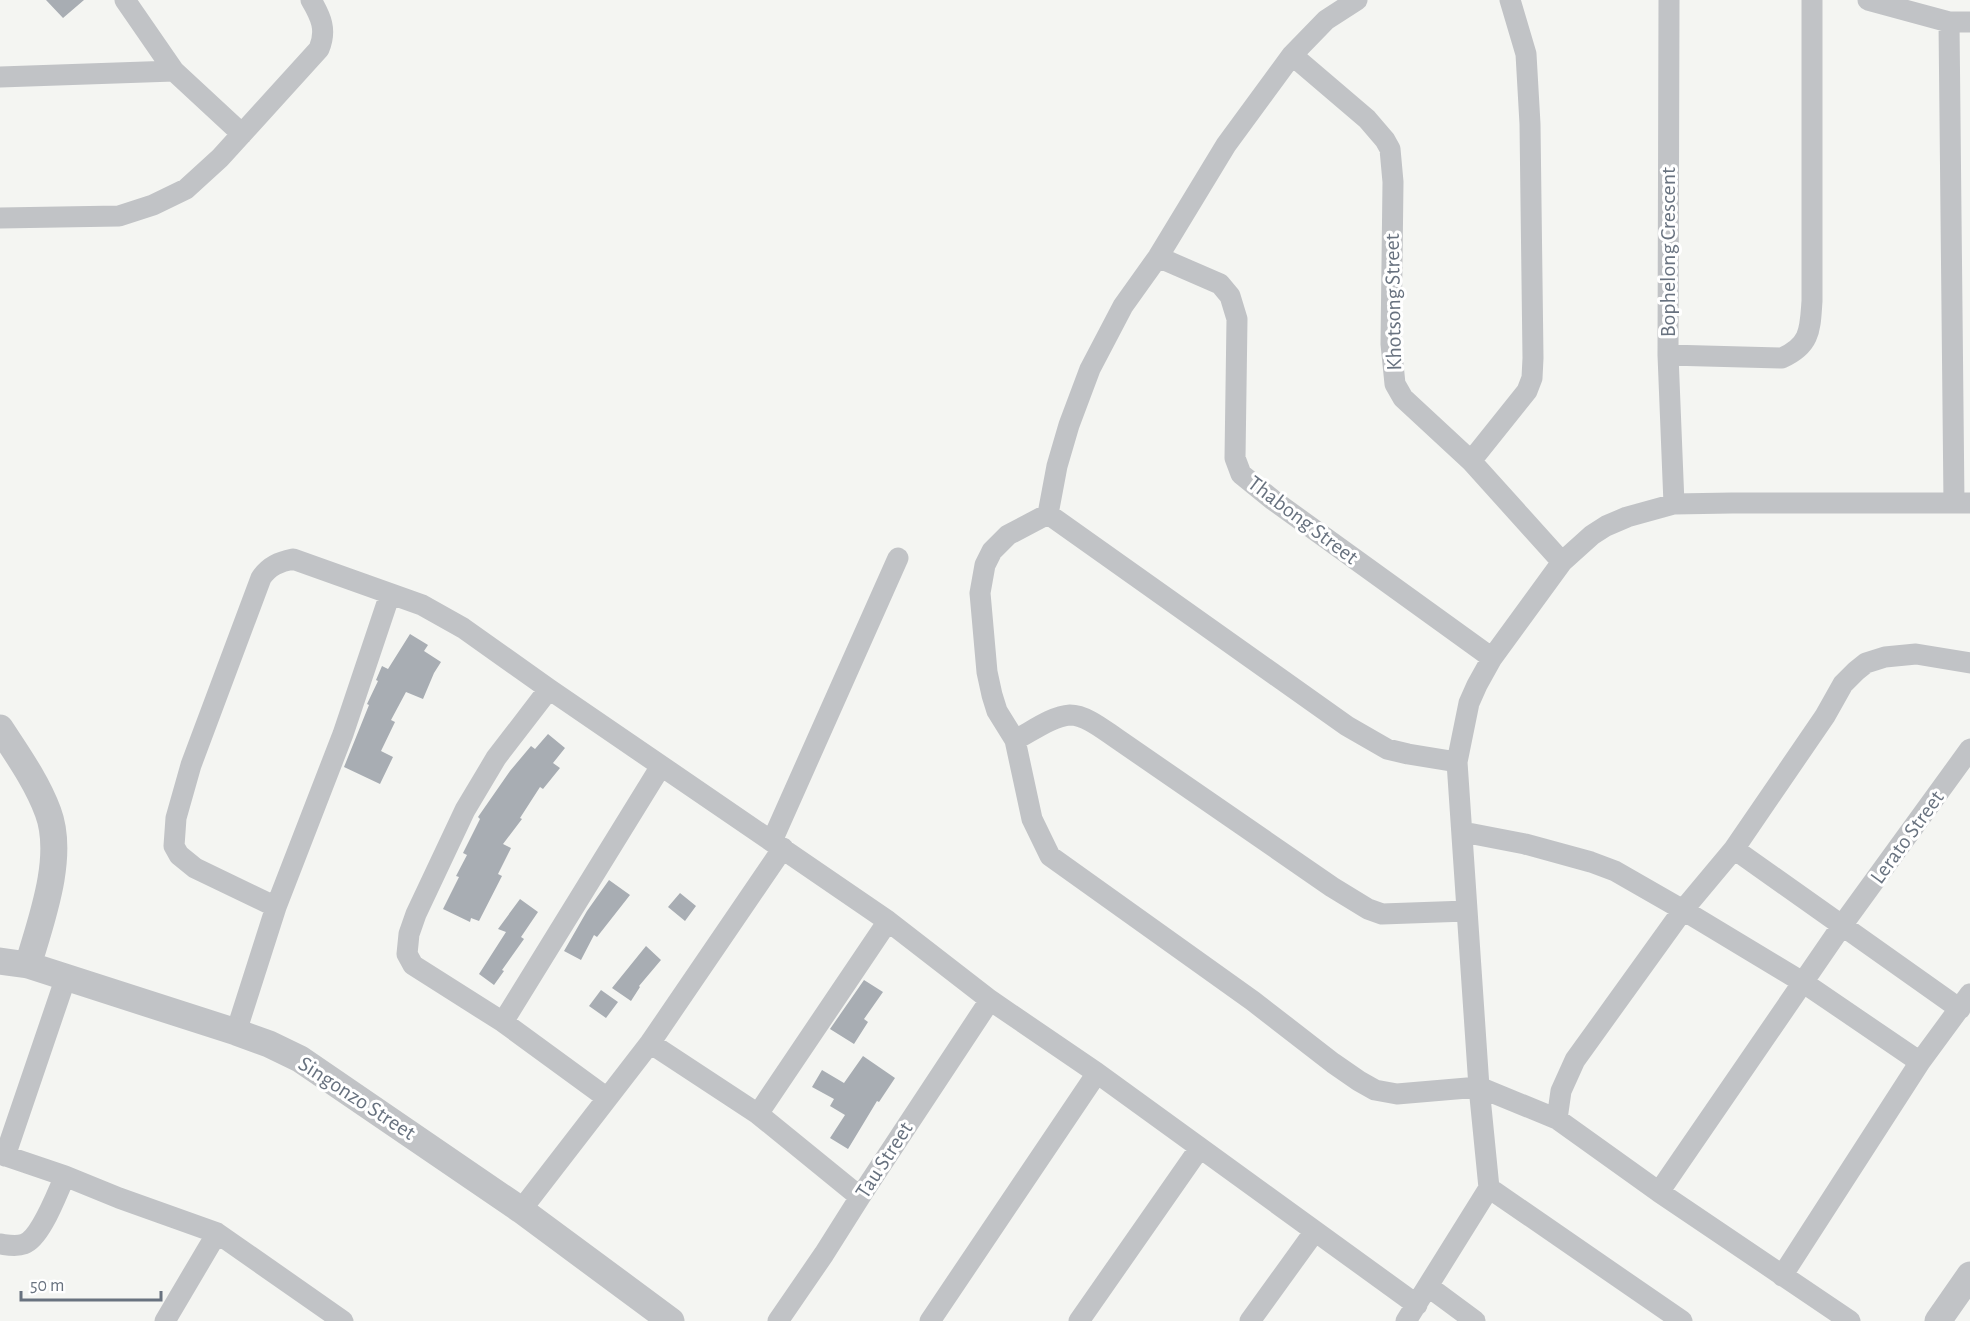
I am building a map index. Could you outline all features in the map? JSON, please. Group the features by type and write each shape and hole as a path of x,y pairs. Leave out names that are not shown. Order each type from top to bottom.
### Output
{"street":[{"path":"125,0 174,71 242,134"},
{"path":"0,218 119,216 153,205 186,189 220,158 320,49 324,37 323,25 311,0"},
{"path":"1048,514 1057,465 1069,425 1090,369 1123,306 1158,257 1226,145 1292,55 1326,20 1357,0"},
{"path":"1471,461 1519,403 1532,378 1530,112 1526,54 1510,0"},
{"name":"Bophelong Crescent","path":"1669,0 1668,355 1674,504"},
{"path":"1668,355 1782,358 1796,352 1805,340 1809,328 1812,301 1812,0"},
{"path":"1868,0 1949,22 1970,22"},
{"path":"276,907 195,868 179,855 174,846 176,818 191,765 261,578 266,569 293,559 422,605 456,623 888,921 990,1000 1097,1073 1198,1149 1315,1230 1412,1313 1489,1188 1479,1088 1457,762 1469,703 1492,658 1562,562 1592,535 1627,517 1674,504 1962,503 1961,357 1949,22"},
{"name":"Khotsong Street","path":"1292,55 1367,119 1390,149 1393,182 1391,344 1395,384 1403,398 1471,461 1562,562"},
{"path":"0,77 174,71"},
{"name":"Thabong Street","path":"1158,257 1220,284 1233,302 1237,319 1235,458 1241,474 1273,500 1492,658"},
{"path":"1048,514 1008,536 992,551 985,566 980,593 987,672 992,695 997,711 1015,740 1032,819 1050,856 1253,1001 1333,1063 1375,1090 1397,1094 1479,1088 1557,1119 1659,1192 1850,1321"},
{"path":"1048,514 1347,726 1388,749 1457,762"},
{"path":"521,1210 650,1042 778,844 898,558"},
{"path":"236,1032 276,907 343,734 390,594"},
{"path":"1557,1119 1561,1091 1575,1060 1683,910 1734,849 1825,716 1843,684 1866,663 1885,657 1916,654 1970,663"},
{"path":"549,689 496,758 477,789 416,914 409,934 407,954 413,964 503,1022 607,1098"},
{"path":"1015,740 1058,718 1072,715 1089,721 1332,887 1368,909 1382,914 1467,911"},
{"path":"0,728 31,778 48,812 53,832 52,874 28,965"},
{"name":"Lerato Street","path":"1659,1192 1843,924 1970,749"},
{"path":"503,1022 661,766"},
{"path":"1463,832 1525,844 1615,871 1804,983 1920,1062"},
{"path":"1734,849 1843,924 1965,1001 1920,1062 1782,1275"},
{"path":"758,1114 888,921"},
{"name":"Singonzo Street","path":"0,961 28,965 236,1032 300,1059 521,1210 671,1321"},
{"path":"66,977 3,1155 218,1233 343,1321"},
{"name":"Tau Street","path":"778,1321 990,1000"},
{"path":"650,1042 758,1114 860,1197"},
{"path":"932,1320 1097,1073"},
{"path":"1079,1321 1198,1149"},
{"path":"0,1244 13,1246 26,1244 36,1234 65,1176"},
{"path":"1489,1188 1682,1321"},
{"path":"1250,1321 1315,1230"},
{"path":"165,1321 218,1233"},
{"path":"1938,1321 1970,1275"},
{"path":"1429,1287 1475,1321"}],"building":[{"path":"46,0 84,0 63,18"},
{"path":"410,634 428,645 424,651 441,662 423,699 406,692 391,720 395,722 381,751 393,757 380,784 344,767 382,666 388,669"},
{"path":"548,734 565,748 553,763 560,768 543,789 540,787 520,818 522,819 503,844 511,848 498,874 502,876 479,921 471,918 470,922 443,909 459,877 456,876 467,855 463,853 480,819 478,817 510,771 531,746 535,749"},
{"path":"609,880 630,895 597,937 594,935 581,960 564,951 587,911"},
{"path":"680,893 696,906 685,921 668,907"},
{"path":"520,899 538,912 521,937 524,939 494,985 479,974 506,932 498,929"},
{"path":"646,946 661,960 639,986 631,1001 612,988"},
{"path":"864,980 883,992 864,1019 868,1022 854,1044 830,1029"},
{"path":"601,990 618,1002 606,1018 589,1006"},
{"path":"863,1056 895,1078 879,1102 877,1101 848,1149 830,1138 845,1115 830,1106 834,1099 812,1087 822,1070 844,1083"}]}
